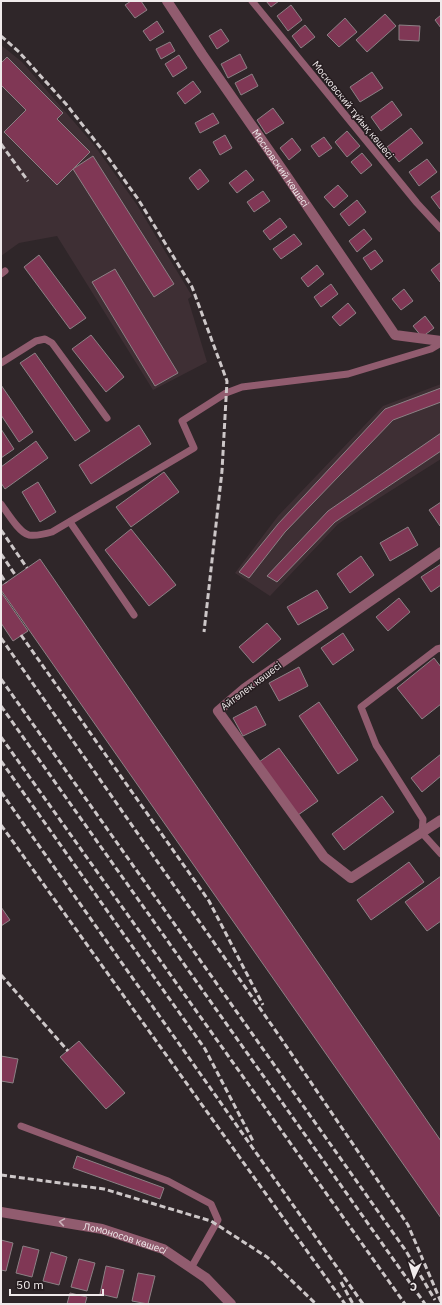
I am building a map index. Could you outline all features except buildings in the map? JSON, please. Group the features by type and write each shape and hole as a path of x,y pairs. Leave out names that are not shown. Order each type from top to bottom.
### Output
{"street":[{"name":"Московский көшесі","path":"167,1 395,335 441,342"},
{"name":"Айгөлек көшесі","path":"422,833 351,878 324,857 218,711 246,688 441,552"},
{"path":"422,833 441,820"},
{"name":"Ломоносов көшесі","path":"1,1212 102,1229 163,1249 206,1278 231,1304"}],"lane":[{"name":"Московский тұйық көшесі","path":"252,1 417,204 441,230"},
{"path":"1,363 36,341 45,339 52,343 107,418"},
{"path":"1,504 19,528 28,535 40,535 52,532 194,448 182,421 226,393 242,387 348,374 431,349 441,342"},
{"path":"70,522 134,615"},
{"path":"441,648 437,649 361,707 376,745 423,818 422,833 441,854"},
{"path":"21,1126 168,1181 211,1204 218,1220 191,1268"}],"shaded area":[{"path":"1,45 22,62 94,145 137,205 192,296 188,299 207,362 153,390 57,236 19,243 1,256"},
{"path":"441,384 441,459 338,524 270,596 235,573 278,516 383,406"}],"railway":[{"path":"1,36 19,52 66,104 104,152 138,199 192,287 227,381 222,471 204,632"},
{"path":"1,144 28,181"},
{"path":"1,530 27,568"},
{"path":"1,554 16,576"},
{"path":"1,575 6,583"},
{"path":"21,635 209,901 263,1005"},
{"path":"1,638 280,1037 408,1225 441,1302"},
{"path":"1,679 406,1251 435,1300"},
{"path":"1,706 425,1304"},
{"path":"1,737 405,1304"},
{"path":"1,761 205,1049 253,1141"},
{"path":"1,792 363,1304"},
{"path":"1,825 345,1304"},
{"path":"1,975 68,1051"},
{"path":"1,1175 104,1189 211,1221 267,1257 316,1304"},
{"path":"341,1282 353,1304"}]}
